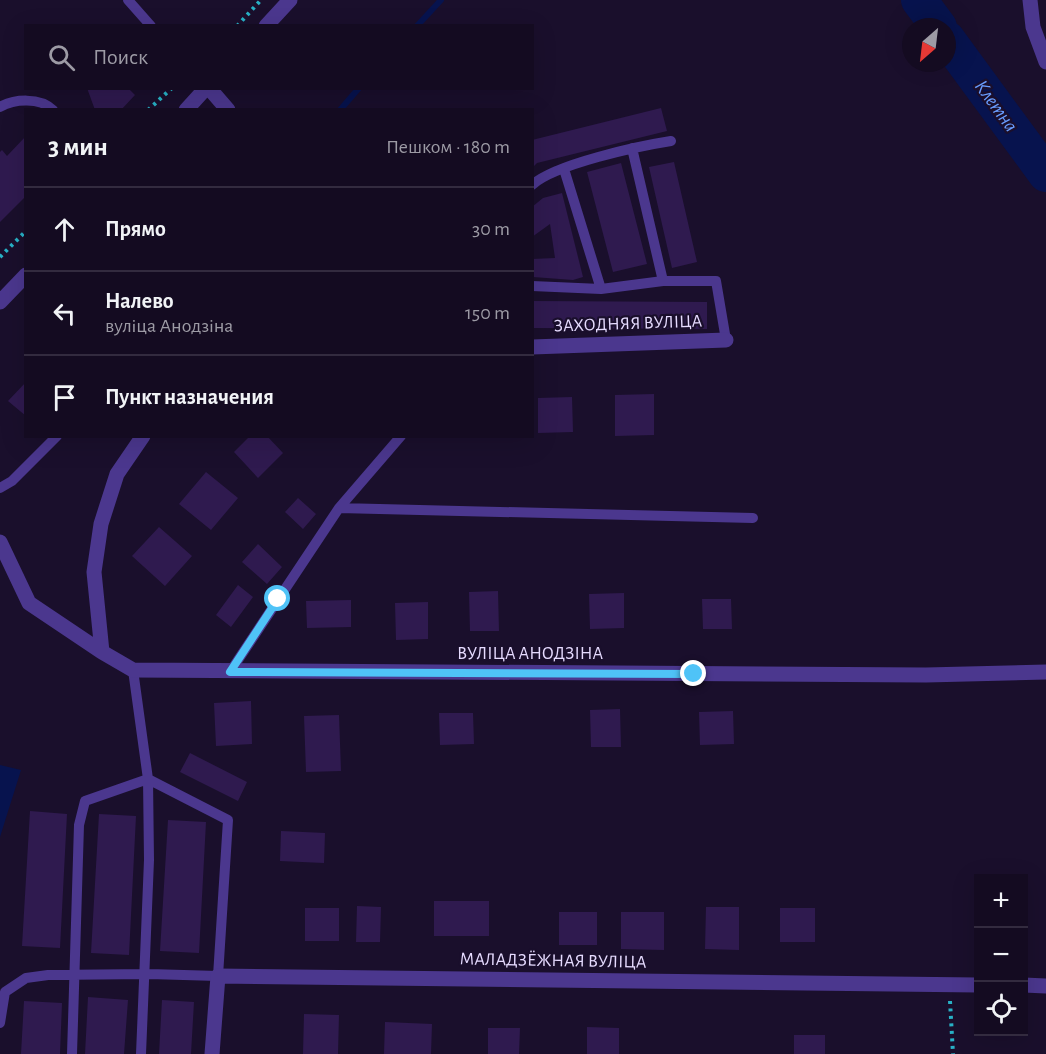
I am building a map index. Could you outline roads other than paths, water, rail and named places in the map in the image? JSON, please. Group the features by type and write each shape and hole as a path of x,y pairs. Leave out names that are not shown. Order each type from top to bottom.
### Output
{"street":[{"path":"268,24 290,0"},
{"path":"1030,0 1032,27 1046,62"},
{"path":"188,108 206,90"},
{"path":"210,90 226,108"},
{"path":"0,302 24,277"},
{"name":"ЗАХОДНЯЯ ВУЛІЦА","path":"534,347 726,340"},
{"path":"102,652 94,572 101,524 117,474 141,438"},
{"path":"0,542 29,603 133,670"},
{"name":"ВУЛІЦА АНОДЗІНА","path":"133,670 926,675 1046,672"},
{"path":"212,1054 218,976"},
{"name":"МАЛАДЗЁЖНАЯ ВУЛІЦА","path":"218,976 972,985"},
{"path":"1028,986 1046,986"}],"lane":[{"path":"128,0 150,24"},
{"path":"0,107 12,101 31,101 52,108"},
{"path":"534,183 564,169 632,148 671,141"},
{"path":"632,148 663,281"},
{"path":"564,169 601,289"},
{"path":"534,286 601,289 663,281 716,281 726,340"},
{"path":"0,488 12,481 55,438"},
{"path":"230,672 339,508 399,438"},
{"path":"339,508 753,518"},
{"path":"133,670 148,780 149,860 141,1054"},
{"path":"0,1023 6,992 26,978 48,975 75,976 145,974 218,976 228,820 148,780 85,801 79,825 75,976 72,1054"}],"waterway":[{"path":"419,24 441,0"},
{"name":"Клетна","path":"919,0 932,18"},
{"name":"Клетна","path":"956,51 1046,174"},
{"path":"342,108 357,90"}]}
